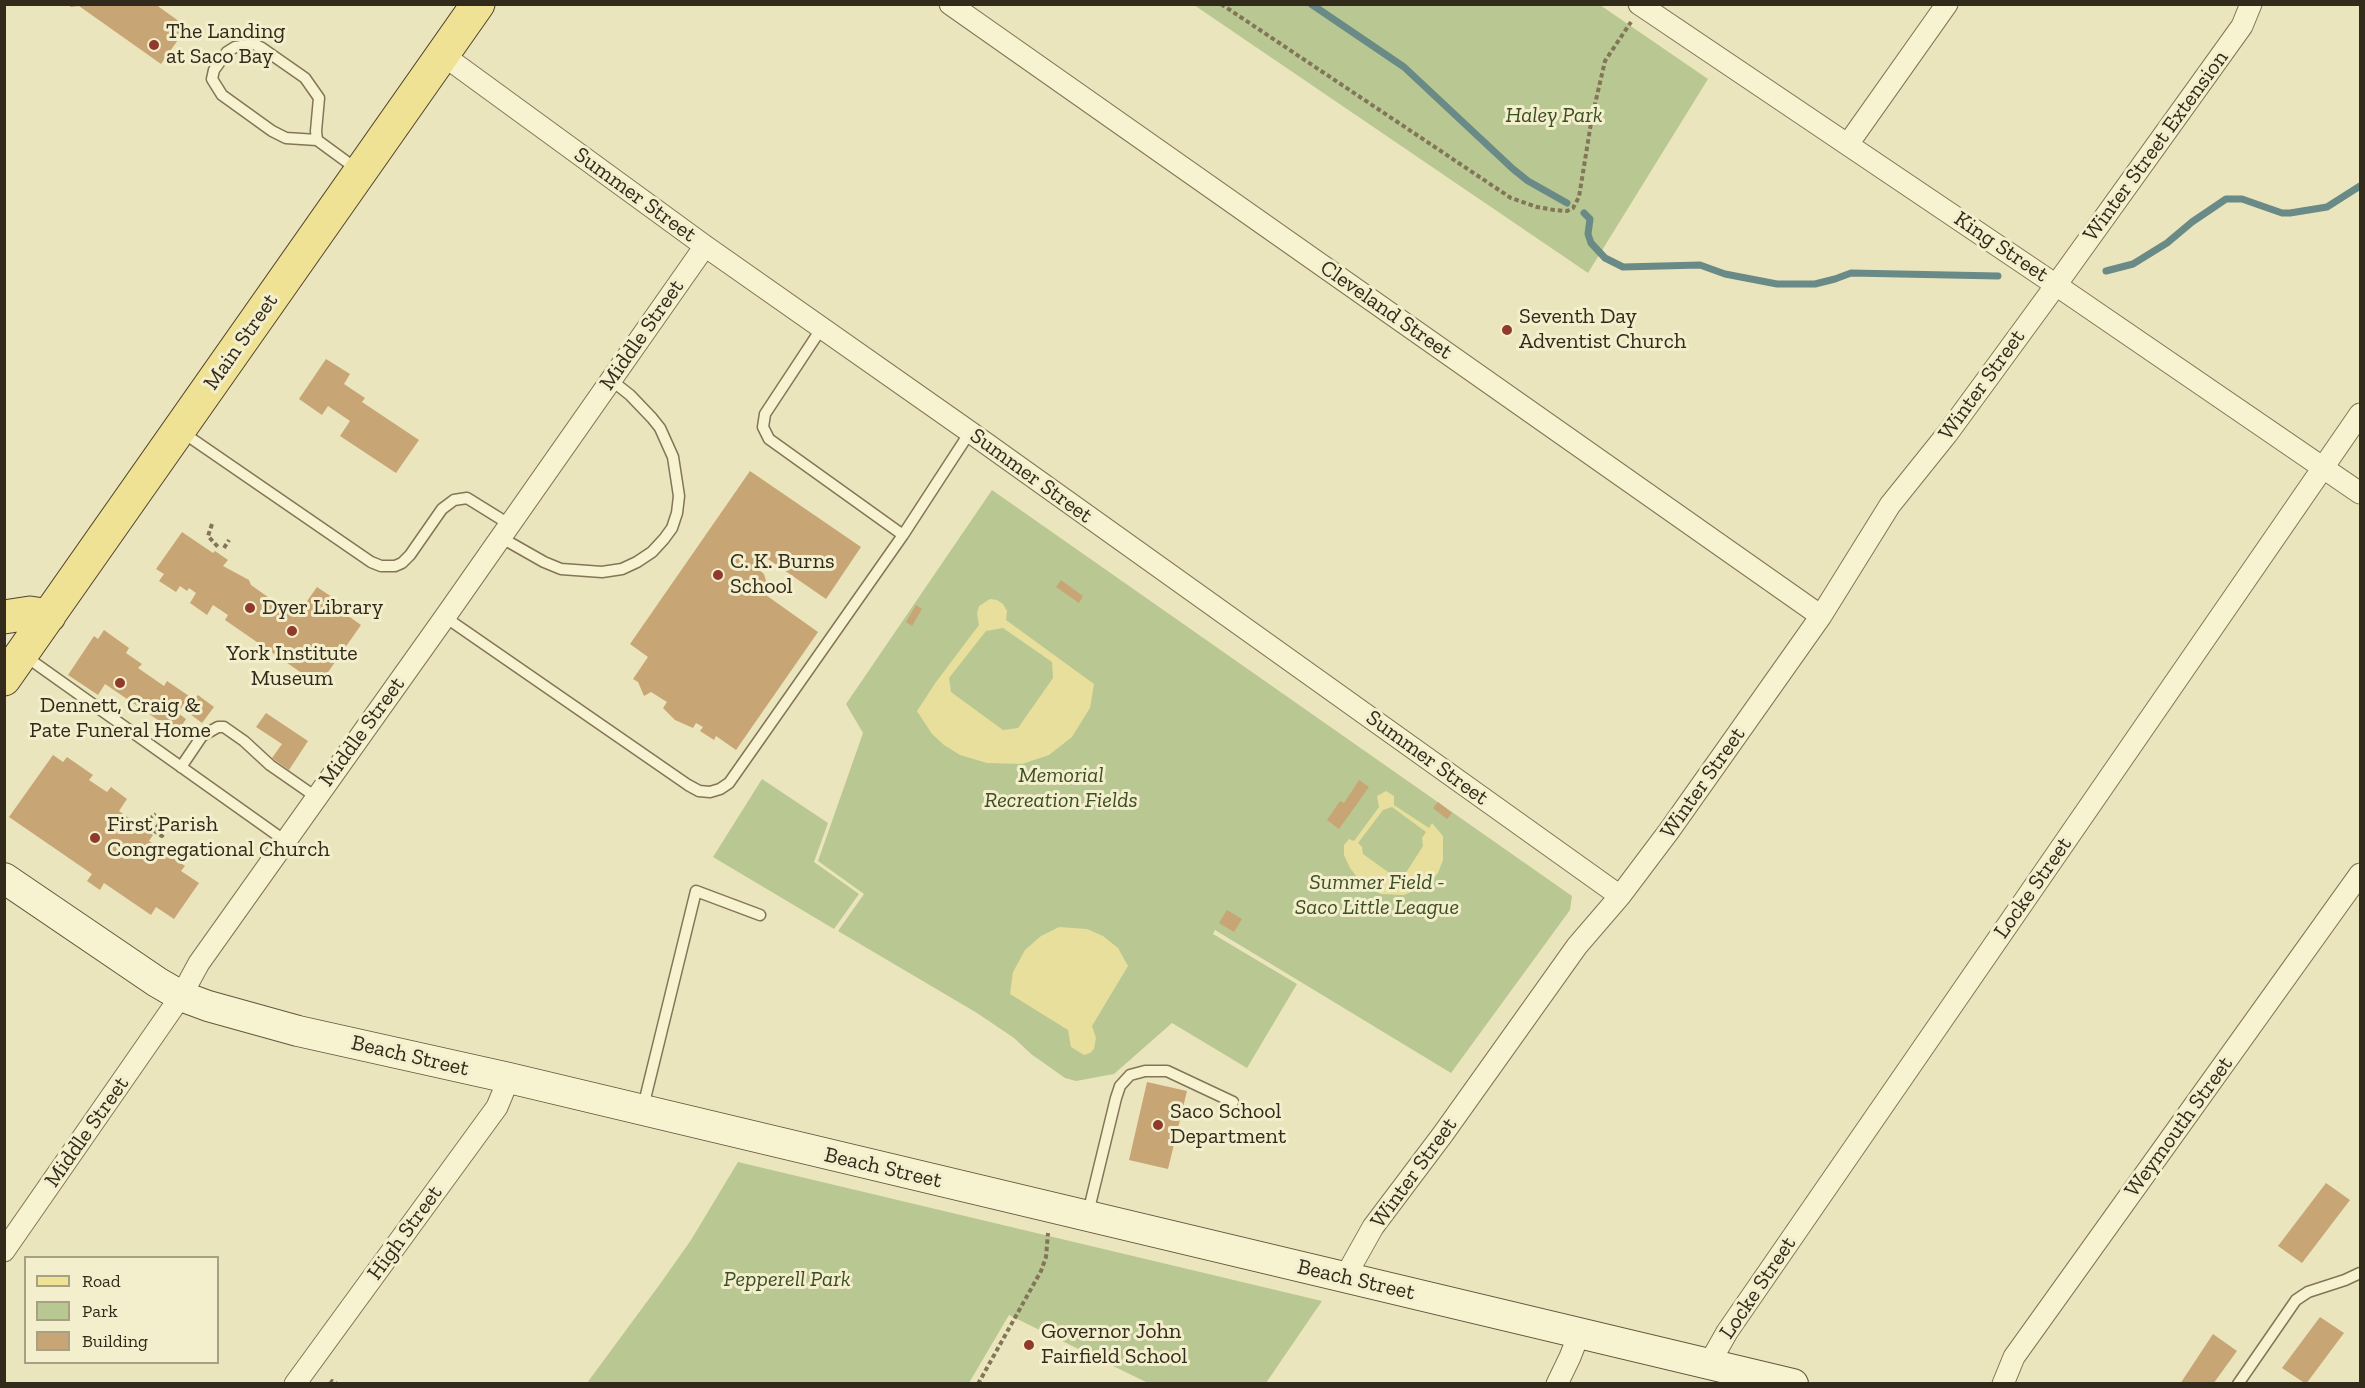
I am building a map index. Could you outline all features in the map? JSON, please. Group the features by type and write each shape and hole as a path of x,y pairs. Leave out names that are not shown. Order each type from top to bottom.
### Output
{"main road":[{"name":"Main Street","path":"10,671 478,4"},
{"path":"4,617 30,613 49,616"},
{"name":"Beach Street","path":"4,878 111,953 181,996 208,1006 298,1031 509,1078 1793,1383"}],"street":[{"name":"Cleveland Street","path":"950,4 1821,616"},
{"path":"1848,144 1947,4"},
{"name":"Winter Street Extension","path":"2056,285 2242,26 2251,4"},
{"name":"King Street","path":"1640,5 2361,493"},
{"name":"Summer Street","path":"443,55 821,329 970,432 1620,896"},
{"name":"Middle Street","path":"4,1251 181,996 199,963 284,840 445,617 705,246"},
{"name":"Winter Street","path":"1345,1277 1373,1227 1443,1134 1577,946 1620,896 1669,831 1821,616 1890,505 1947,434 2056,285"},
{"name":"Locke Street","path":"1709,1364 1727,1332 2361,414"},
{"name":"Weymouth Street","path":"2003,1383 2014,1357 2361,874"},
{"name":"High Street","path":"304,1380 498,1107 509,1078"},
{"path":"1557,1383 1579,1334"}],"lane":[{"path":"317,140 319,98 314,87 305,78 254,44 235,47 227,52 214,70 212,79 222,95 272,131 286,138 317,140 360,171"},
{"path":"821,329 765,414 763,427 769,439 903,535"},
{"path":"180,430 371,562 381,566 395,567 402,563 442,509 454,500 466,498 544,562 561,569 602,572 622,569 652,552 668,533 677,513 679,496 677,476 668,442 660,428 640,404 610,380"},
{"path":"445,617 688,785 699,791 710,792 720,789 729,783 903,535 970,432"},
{"path":"10,671 181,766 284,840"},
{"path":"181,766 202,736 218,727 224,727 238,736 270,765 316,797"},
{"path":"642,1110 696,891 760,915"},
{"path":"1088,1216 1116,1098 1126,1079 1138,1072 1167,1071 1233,1102"},
{"path":"2238,1383 2296,1300 2329,1283 2345,1280 2361,1273"}],"path":[{"path":"1221,4 1511,198 1537,207 1567,211 1573,208 1579,196 1592,117 1605,61 1640,5"},
{"path":"212,524 208,536 221,548 229,540"},
{"path":"142,827 144,824 162,836 165,831 148,820 156,814"},
{"path":"137,823 141,817"},
{"path":"978,1383 1041,1271 1046,1257 1052,1208"},
{"path":"330,1383 332,1381 337,1383"}],"green space":[{"name":"Haley Park","path":"1194,5 1600,5 1708,79 1588,273"},
{"name":"Memorial Recreation Fields","path":"992,490 1572,896 1570,910 1451,1073 1215,930 1213,934 1297,984 1247,1068 1172,1023 1114,1074 1076,1081 1065,1078 1031,1054 1014,1038 977,1013 838,931 864,894 818,861 863,733 846,704"},
{"path":"762,779 828,823 814,862 859,894 834,929 713,857"},
{"name":"Pepperell Park","path":"738,1162 1322,1301 1266,1383 1148,1383 1009,1315 969,1383 587,1383 691,1240"}],"sand":[{"path":"990,599 1003,604 1007,611 1006,620 1094,684 1090,708 1072,737 1049,755 1022,764 987,763 960,755 932,734 917,711 979,625 977,613 979,606","holes":["1003,628 1052,662 1053,678 1018,728 1003,730 951,692 949,678 986,631"]},
{"path":"1386,791 1394,796 1394,805 1429,828 1432,823 1443,836 1443,860 1438,873 1427,885 1404,895 1381,894 1363,885 1350,868 1344,855 1344,845 1349,839 1354,841 1379,807 1377,796","holes":["1392,807 1426,832 1422,838 1423,846 1404,876 1395,877 1363,854 1362,847 1358,843 1383,810"]},
{"path":"1059,927 1087,929 1103,936 1118,948 1128,966 1092,1026 1096,1038 1094,1049 1084,1055 1071,1047 1068,1030 1010,994 1013,972 1025,950 1041,936"}],"building":[{"name":"The Landing at Saco Bay","path":"67,4 155,4 187,27 161,64 79,6 71,7"},
{"path":"326,359 350,374 344,384 365,398 362,402 419,440 396,473 340,436 350,421 328,406 322,415 299,399"},
{"path":"750,471 861,547 826,599 765,557 757,568 764,574 766,581 763,593 818,632 736,750 716,736 714,740 700,731 703,727 696,723 693,728 675,720 663,708 667,702 651,692 644,696 638,682 633,679 648,657 630,644"},
{"name":"Dyer Library","path":"182,532 213,553 215,551 228,560 223,566 249,580 251,585 296,617 317,587 344,605 340,610 361,625 319,685 225,620 228,615 213,605 207,615 190,603 196,593 189,588 187,591 180,586 176,592 159,581 164,574 156,569"},
{"path":"1061,580 1083,596 1079,603 1056,587"},
{"path":"916,605 922,609 912,626 906,622"},
{"name":"Dennett, Craig & Pate Funeral Home","path":"104,630 129,648 126,653 142,664 138,668 164,686 167,681 189,696 178,713 186,719 177,733 105,684 98,695 68,675 94,636 98,639"},
{"path":"198,695 214,707 202,723 186,711"},
{"path":"266,713 308,741 289,770 272,758 282,744 256,727"},
{"name":"First Parish Congregational Church","path":"53,755 63,762 67,757 93,775 89,780 107,792 111,787 127,799 119,811 153,835 149,841 185,866 181,871 199,883 174,919 156,907 151,915 104,883 100,890 87,881 92,874 9,817"},
{"path":"1359,780 1369,787 1339,829 1327,820 1340,801 1344,803"},
{"path":"1438,802 1452,813 1447,819 1433,808"},
{"path":"1227,910 1242,919 1234,932 1219,923"},
{"name":"Saco School Department","path":"1147,1082 1187,1091 1168,1169 1129,1160"},
{"path":"2326,1183 2350,1200 2302,1263 2278,1246"},
{"path":"2320,1317 2344,1333 2306,1384 2282,1368"},
{"path":"2213,1334 2237,1351 2213,1384 2180,1384"}],"waterway":[{"path":"1311,4 1404,67 1513,169 1528,181 1567,203"},
{"path":"2106,271 2133,264 2167,243 2192,222 2226,199 2242,199 2282,213 2290,213 2327,207 2360,186"},
{"path":"1584,213 1590,219 1588,234 1591,243 1605,258 1623,267 1700,265 1725,274 1777,284 1815,284 1851,273 1998,276"}],"place":[{"name":"The Landing at Saco Bay","path":"154,45"},
{"name":"Seventh Day Adventist Church","path":"1507,330"},
{"name":"C. K. Burns School","path":"718,575"},
{"name":"Dyer Library","path":"250,608"},
{"name":"York Institute Museum","path":"292,631"},
{"name":"Dennett, Craig & Pate Funeral Home","path":"120,683"},
{"name":"First Parish Congregational Church","path":"95,838"},
{"name":"Saco School Department","path":"1158,1125"},
{"name":"Governor John Fairfield School","path":"1029,1345"}],"park label":[{"name":"Summer Field - Saco Little League","path":"1377,896"}]}
